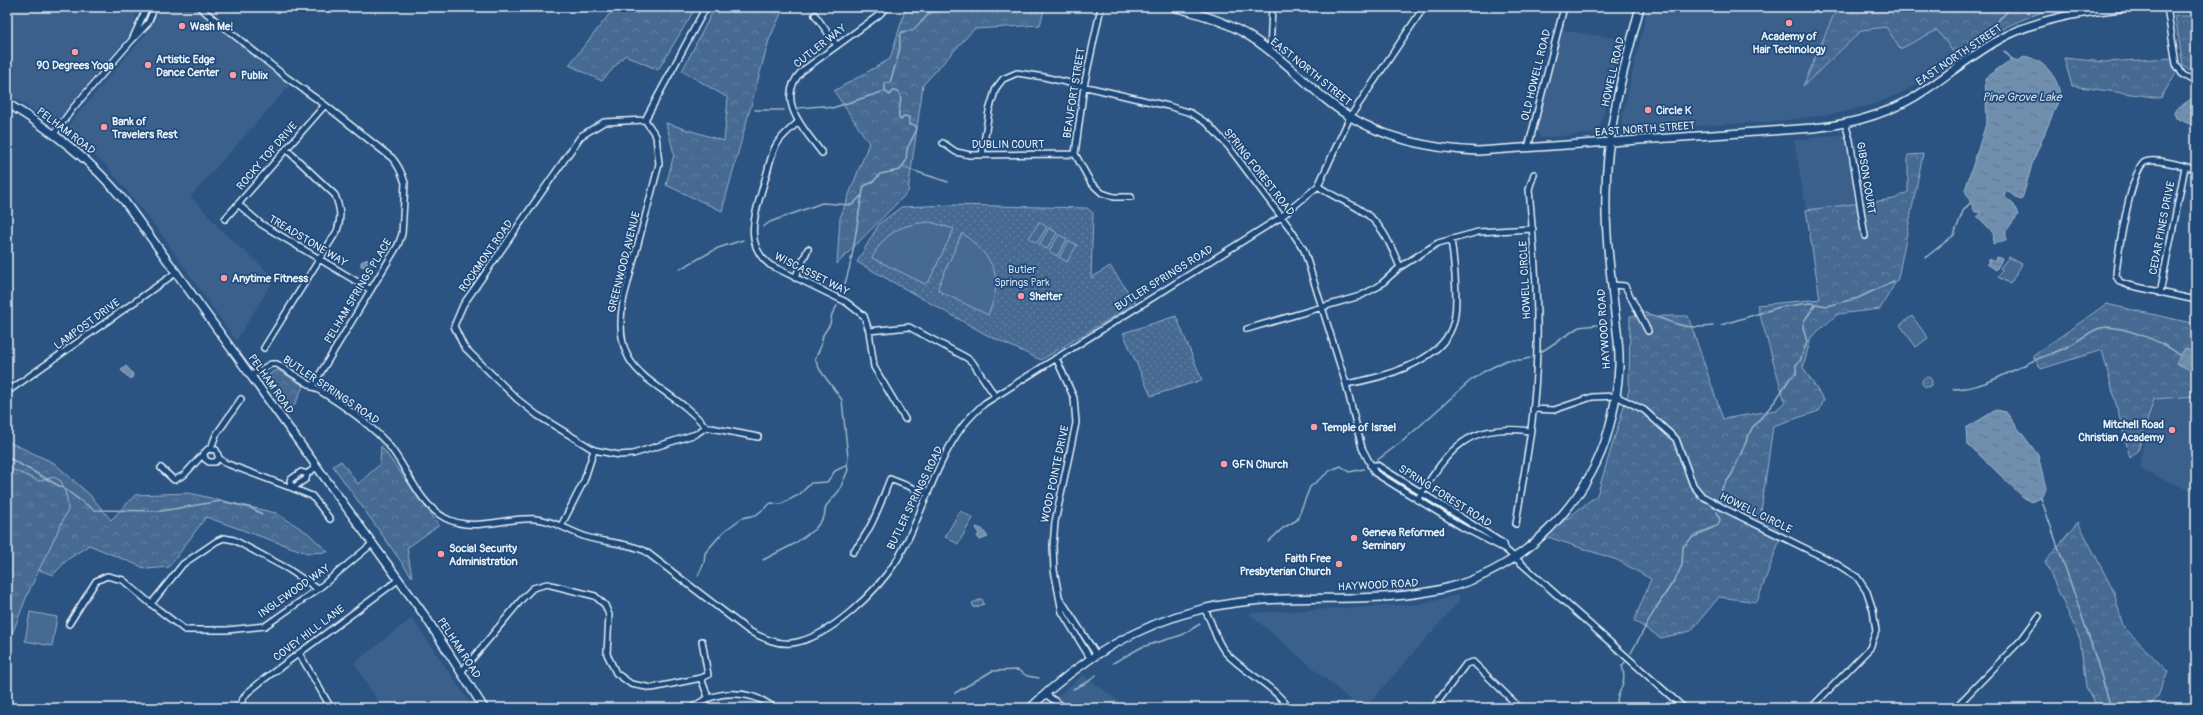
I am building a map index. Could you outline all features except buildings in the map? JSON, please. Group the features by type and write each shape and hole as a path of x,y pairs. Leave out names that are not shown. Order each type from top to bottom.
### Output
{"main road":[{"name":"EAST NORTH STREET","path":"1173,7 1202,14 1232,26 1252,38 1322,97 1350,117 1393,136 1435,147 1478,151 1813,128 1845,123 1874,116 1904,103 1927,90 1992,44 2013,32 2077,10 2129,7"},
{"name":"HOWELL ROAD","path":"1610,142 1614,110 1640,7"},
{"name":"PELHAM ROAD","path":"7,103 81,154 108,181 252,375 462,671 484,708"},
{"name":"HAYWOOD ROAD","path":"1030,708 1045,694 1093,656 1126,636 1161,621 1204,609 1266,601 1396,597 1432,593 1482,576 1514,557 1544,534 1580,492 1590,474 1604,442 1616,396 1619,354 1612,285 1606,194 1610,142"}],"street":[{"path":"132,40 147,7"},
{"path":"54,134 73,108 148,23 154,7"},
{"name":"PELHAM SPRINGS PLACE","path":"199,7 392,158 400,167 405,183 402,234 389,262 312,387"},
{"path":"645,120 706,7"},
{"name":"CUTLER WAY","path":"822,154 798,122 790,102 793,83 802,71 836,44 880,14 887,7"},
{"name":"BEAUFORT STREET","path":"1101,7 1084,86 1075,154 1091,183 1102,193 1114,197 1131,197"},
{"path":"1270,52 1272,7"},
{"name":"BUTLER SPRINGS ROAD","path":"252,375 271,364 277,364 354,415 385,441 403,464 429,505 446,518 471,525 537,519 561,526 587,537 621,542 645,551 749,631 772,641 792,643 811,638 827,629 848,613 879,584 905,546 928,494 962,427 985,402 1281,217 1318,186 1350,117 1424,7"},
{"name":"OLD HOWELL ROAD","path":"1528,148 1564,7"},
{"path":"2167,7 2176,64 2183,75 2196,82"},
{"path":"815,15 836,44"},
{"name":"SPRING FOREST ROAD","path":"982,154 991,101 996,88 1003,79 1013,74 1021,73 1084,86 1168,106 1203,120 1223,139 1304,250 1346,384 1362,448 1375,473 1482,539 1505,549 1514,557"},
{"name":"ROCKY TOP DRIVE","path":"225,220 325,105"},
{"name":"GREENWOOD AVENUE","path":"645,120 656,136 659,164 624,297 620,319 622,342 631,362 642,375 700,420 706,427"},
{"name":"ROCKMONT ROAD","path":"594,450 537,415 517,399 464,347 454,326 463,304 581,136 604,122 645,120"},
{"name":"WISCASSET WAY","path":"798,122 785,134 775,148 752,228 755,246 763,260 777,270 854,306 864,316 870,331 874,367 905,419"},
{"name":"GIBSON COURT","path":"1845,123 1850,140 1865,236"},
{"name":"DUBLIN COURT","path":"944,143 956,152 982,154 1075,154"},
{"path":"264,348 319,260 340,221 339,205 329,188 286,149"},
{"path":"2196,169 2152,160 2144,162 2138,167 2131,192 2116,276 2120,282 2128,285 2196,300"},
{"name":"CEDAR PINES DRIVE","path":"2160,293 2185,167"},
{"name":"HOWELL CIRCLE","path":"1516,524 1533,409 1538,327 1529,189 1534,174"},
{"path":"1318,186 1359,209 1374,220 1385,234 1400,267"},
{"name":"TREADSTONE WAY","path":"238,204 261,224 319,260 372,290"},
{"path":"1248,329 1368,293 1386,282 1400,267 1430,246 1478,232 1532,229"},
{"path":"1346,384 1378,376 1410,365 1435,351 1446,338 1452,326 1455,313 1451,239"},
{"path":"795,278 808,249"},
{"name":"LAMPOST DRIVE","path":"7,392 177,272"},
{"path":"1612,285 1625,286 1648,331"},
{"path":"870,331 901,327 916,329 967,358 973,363 995,396"},
{"name":"WOOD POINTE DRIVE","path":"1056,358 1074,398 1076,423 1054,532 1053,559 1060,597 1093,656"},
{"name":"HOWELL CIRCLE","path":"1533,409 1554,410 1592,397 1616,396 1644,410 1676,439 1694,485 1702,496 1725,509 1835,563 1852,573 1862,583 1873,610 1876,631 1873,642 1860,658 1812,708"},
{"path":"161,468 174,480 184,474 204,453 211,448 216,435 241,399"},
{"path":"561,526 584,481 594,450 619,455 633,454 696,434 706,427 758,437"},
{"path":"1417,500 1443,459 1466,441 1498,430 1530,431"},
{"path":"211,448 216,450 218,458 225,463 290,486 312,496 330,519"},
{"path":"204,453 205,459 209,462 215,462 218,458"},
{"name":"SPRING FOREST ROAD","path":"1370,465 1377,466 1421,492 1504,544 1505,549"},
{"path":"290,486 294,487 306,479 307,474 316,467"},
{"path":"290,486 290,480 301,472 307,474"},
{"path":"298,475 303,481"},
{"path":"853,552 868,532 890,480 928,494"},
{"path":"151,604 179,568 217,541 224,538 234,540 288,569 318,589"},
{"name":"INGLEWOOD WAY","path":"69,624 96,581 101,577 112,576 123,580 185,630 248,629 265,626 318,589 372,544"},
{"path":"1514,557 1684,708"},
{"name":"COVEY HILL LANE","path":"237,708 247,693 398,580"},
{"path":"462,671 522,599 533,588 547,584 595,596 605,605 609,615 607,654 616,673 631,684 652,688 708,675 702,641"},
{"path":"1204,609 1209,615 1216,637 1223,649 1281,697 1289,708"},
{"path":"1955,708 2022,639 2039,616"},
{"path":"299,653 331,708"},
{"path":"1433,708 1466,664 1473,662 1520,708"},
{"path":"700,678 708,697"},
{"path":"692,708 708,697 731,694 747,695 765,701 774,708"},
{"path":"1045,694 1065,708"}],"shaded area":[{"path":"15,7 138,7 132,32 56,122 44,118 7,93 7,20"},
{"path":"162,7 193,7 291,84 191,196 225,234 275,278 236,341 159,231 119,181 106,165 67,131 70,123 149,30"},
{"path":"1648,7 1837,7 1804,85 1862,30 1886,27 1900,49 1937,30 1957,55 1922,81 1901,93 1874,104 1845,112 1781,121 1629,130 1623,128 1621,121"},
{"path":"1562,30 1620,39 1601,125 1596,133 1541,138 1535,129"},
{"path":"1846,134 1855,204 1806,210 1794,140"},
{"name":"Mitchell Road Christian Academy","path":"2196,396 2196,493 2141,470 2140,460 2154,399"},
{"path":"1459,594 1459,601 1365,708 1360,708 1248,613 1423,604"},
{"path":"412,618 466,697 471,708 382,708 354,663"},
{"path":"1083,675 1128,708 1044,708"}],"green space":[{"path":"615,7 696,7 658,70 625,55 602,81 569,65"},
{"path":"715,7 784,7 769,40 722,211 666,185 674,154 666,123 724,141 728,98 682,71"},
{"path":"906,7 1045,7 1040,25 974,29 923,85 908,192 837,264 840,218 869,143 834,91 890,59"},
{"path":"1837,7 2059,7 2018,21 1969,48 1957,57 1937,30 1900,49 1886,27 1862,30 1803,86"},
{"path":"2175,16 2196,16 2196,74 2183,65"},
{"path":"2064,58 2104,62 2172,58 2183,65 2175,74 2161,98 2072,86"},
{"path":"1923,154 1898,278 1880,309 1838,314 1811,337 1803,368 1824,400 1819,411 1773,426 1761,512 1782,534 1757,602 1719,597 1691,631 1661,638 1634,621 1651,579 1617,560 1545,536 1597,495 1629,390 1630,316 1688,316 1723,419 1776,410 1785,402 1757,305 1820,299 1806,210 1894,199 1908,192 1908,155"},
{"name":"Butler Springs Park","path":"951,205 1087,208 1093,213 1091,278 1110,266 1136,303 1041,360 987,335 857,262 879,224 901,207"},
{"path":"930,222 954,229 929,281 925,284 872,258 877,249 895,231 903,227"},
{"path":"1039,222 1047,227 1037,243 1029,238"},
{"path":"1049,228 1057,233 1047,249 1039,245"},
{"path":"962,233 982,251 989,260 993,269 996,279 996,289 988,315 939,291 938,287"},
{"path":"1059,235 1067,239 1057,256 1049,251"},
{"path":"1069,241 1077,245 1067,262 1059,257"},
{"path":"2009,257 2022,264 2010,284 1998,277 2002,269 2000,268"},
{"path":"2106,304 2196,324 2196,396 2154,399 2138,451 2130,458 2102,350 2041,369 2033,356"},
{"path":"1176,316 1202,380 1151,396 1123,333"},
{"path":"1912,316 1928,338 1916,347 1900,325"},
{"path":"278,370 304,386 292,408 269,375"},
{"path":"1925,377 1929,377 1932,382 1929,387 1925,387 1922,384 1922,380"},
{"path":"7,441 54,463 90,495 111,520 135,495 189,493 276,513 308,533 328,552 307,553 206,517 169,567 147,569 89,545 67,560 53,575 39,570 68,510 67,497 61,481 54,477 39,481 7,467"},
{"path":"381,446 439,525 407,548 412,577 333,466 341,461 358,484 380,464"},
{"path":"7,467 39,481 54,477 61,481 67,497 68,510 28,593 7,647"},
{"path":"960,511 973,518 958,544 945,537"},
{"path":"2078,522 2114,592 2123,626 2168,672 2158,696 2148,708 2098,708 2086,687 2080,639 2045,562"},
{"path":"982,599 984,604 974,608 972,603"},
{"path":"30,612 57,617 52,646 25,641"}],"water":[{"name":"Pine Grove Lake","path":"2024,56 2038,61 2049,70 2057,83 2060,97 2033,161 2023,196 2021,199 2015,197 2009,192 2004,193 2005,197 2014,205 2018,215 2006,231 2006,241 1993,244 1994,235 1992,231 1977,216 1981,212 1975,212 1965,190 1987,121 1985,78 2012,59 2019,61"},
{"path":"2196,96 2196,127 2176,118 2174,113 2176,109"},
{"path":"1997,257 2002,259 1996,270 1987,264 1990,259 1994,262"},
{"path":"368,259 373,261 370,267 361,266 361,262"},
{"path":"2185,348 2196,354 2196,373 2176,363"},
{"path":"126,366 133,374 132,378 129,378 121,370"},
{"path":"1996,410 2006,412 2038,455 2046,488 2041,498 2031,502 2023,497 1967,443 1966,428"},
{"path":"976,527 982,529 988,537 980,540 977,536 979,535"}],"waterway":[{"path":"842,292 853,253 864,186 873,182 880,174 900,170 906,161 907,149 917,129 915,125 909,125 909,117 904,116 901,120 899,118 901,102 899,92 893,91 890,95 885,91 885,83 890,83 898,56 900,36 902,32 913,30 936,7"},
{"path":"1995,25 1996,22 2007,12 2009,7"},
{"path":"2004,51 2012,59"},
{"path":"798,108 822,106 832,108 885,91"},
{"path":"755,110 784,110"},
{"path":"902,167 948,182"},
{"path":"763,227 770,222 822,203 852,205 861,196"},
{"path":"1925,258 1954,235 1963,211 1970,203"},
{"path":"680,269 718,248 743,240"},
{"path":"1721,325 1780,307 1810,303 1827,306 1858,298 1894,281"},
{"path":"1720,502 1722,488 1732,474 1752,428 1776,400 1790,378 1796,374 1796,365 1800,361 1807,342 1803,327 1804,321 1816,304"},
{"path":"698,576 704,563 705,553 724,531 742,518 756,515 771,503 781,504 800,494 811,483 827,482 835,471 847,465 848,458 842,400 820,370 815,359 821,346 823,335 830,324 832,314 837,306"},
{"path":"1645,313 1685,326 1713,326"},
{"path":"1541,352 1579,327 1597,325"},
{"path":"1953,389 1975,386 1995,379 2065,348 2092,331 2100,328 2118,328 2142,335 2164,345 2180,355"},
{"path":"1376,461 1404,440 1470,381 1483,372 1507,360 1521,360 1530,358"},
{"path":"7,457 63,488 94,510 161,511 221,501 251,508 262,514"},
{"path":"763,560 794,544 815,529 824,517 826,506 839,491 848,470 847,465"},
{"path":"1268,542 1283,528 1297,520 1310,487 1331,470 1341,466 1349,472 1364,469"},
{"path":"2041,498 2086,629 2111,708"},
{"path":"1631,653 1656,608 1677,576 1682,565 1683,547 1693,537 1718,525 1720,520 1717,512"},
{"path":"1113,663 1142,647 1182,635 1200,624"},
{"path":"1618,708 1618,698 1624,679 1622,666 1625,662"},
{"path":"955,693 992,671 1018,670 1027,676 1039,678"},
{"path":"1073,689 1088,682 1096,675"}],"place":[{"name":"Academy of Hair Technology","path":"1789,23"},
{"name":"Wash Me!","path":"182,26"},
{"name":"90 Degrees Yoga","path":"75,52"},
{"name":"Artistic Edge Dance Center","path":"148,65"},
{"name":"Publix","path":"233,75"},
{"name":"Circle K","path":"1648,110"},
{"name":"Bank of Travelers Rest","path":"104,127"},
{"name":"Anytime Fitness","path":"224,278"},
{"name":"Shelter","path":"1021,296"},
{"name":"Temple of Israel","path":"1314,427"},
{"name":"Mitchell Road Christian Academy","path":"2172,430"},
{"name":"GFN Church","path":"1224,464"},
{"name":"Geneva Reformed Seminary","path":"1354,538"},
{"name":"Social Security Administration","path":"441,554"},
{"name":"Faith Free Presbyterian Church","path":"1339,564"}]}
